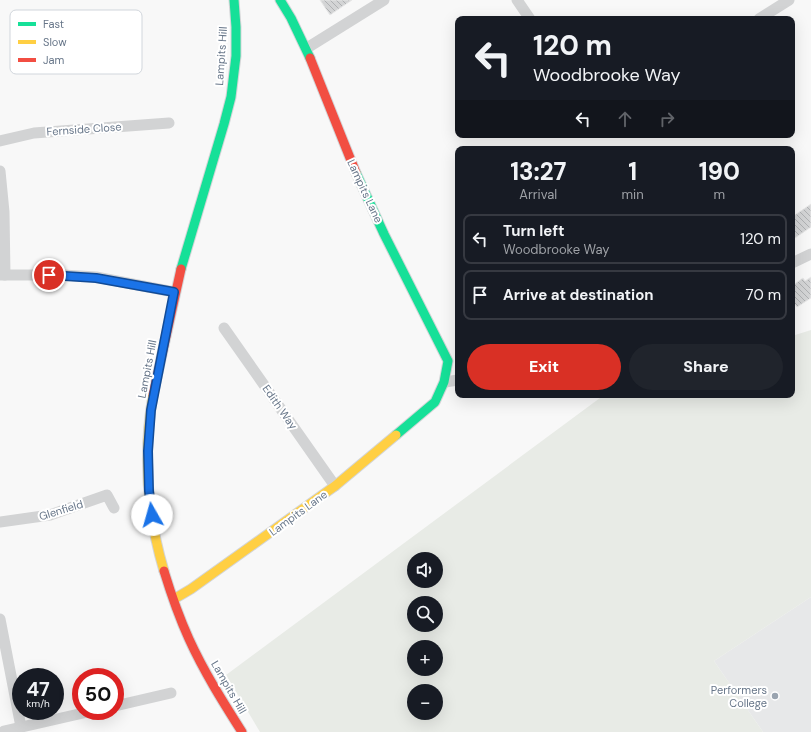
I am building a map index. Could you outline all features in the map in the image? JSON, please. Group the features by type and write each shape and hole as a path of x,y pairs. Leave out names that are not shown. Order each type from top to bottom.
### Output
{"street":[{"name":"Lampits Hill","path":"234,0 236,17 235,55 228,110 184,254 174,292 151,410 148,451 149,491 153,527 164,572 188,637 205,671 242,732"},
{"name":"Lampits Lane","path":"174,599 192,589 336,486 435,402 442,392 448,372 448,361 349,157 307,48 280,0"},
{"path":"307,48 384,0"},
{"path":"517,0 528,16"},
{"path":"764,16 789,0"},
{"name":"Fernside Close","path":"0,141 34,133 169,123"},
{"path":"0,171 4,212 3,275 63,275 96,278 174,292"},
{"path":"795,262 811,254"},
{"name":"Edith Way","path":"224,328 336,486"},
{"path":"445,382 455,380"},
{"name":"Glenfield","path":"0,522 50,515 107,495 114,508"},
{"path":"0,619 21,727"},
{"path":"124,704 171,693"},
{"path":"4,731 72,716"}],"shaded area":[{"path":"811,330 811,597 714,661 763,732 260,732 226,675 600,398 795,398 795,335"},
{"name":"Performers College","path":"811,597 811,732 763,732 714,661"}],"building":[{"path":"320,0 352,0 330,15"},
{"path":"811,204 811,227 795,238 795,215"},
{"path":"811,277 811,298 797,307 795,304 795,284 803,278 805,281"}],"traffic: fast":[{"path":"181,269 231,97 236,56 234,0"},
{"path":"280,0 291,18 310,58"},
{"path":"356,173 384,234 448,361 444,382 435,402 396,435"}],"traffic: slow":[{"path":"153,395 148,439 148,483 150,506 158,549 164,571"},
{"path":"174,599 191,589 335,486 396,435"}],"traffic: jam":[{"path":"310,58 356,173"},
{"path":"153,395 181,269"},
{"path":"164,571 185,631 214,687 242,732"}],"place":[{"name":"Performers College","path":"775,696"}],"route":[{"path":"49,275 96,278 174,292 151,410 148,451 149,491 152,515"}]}
